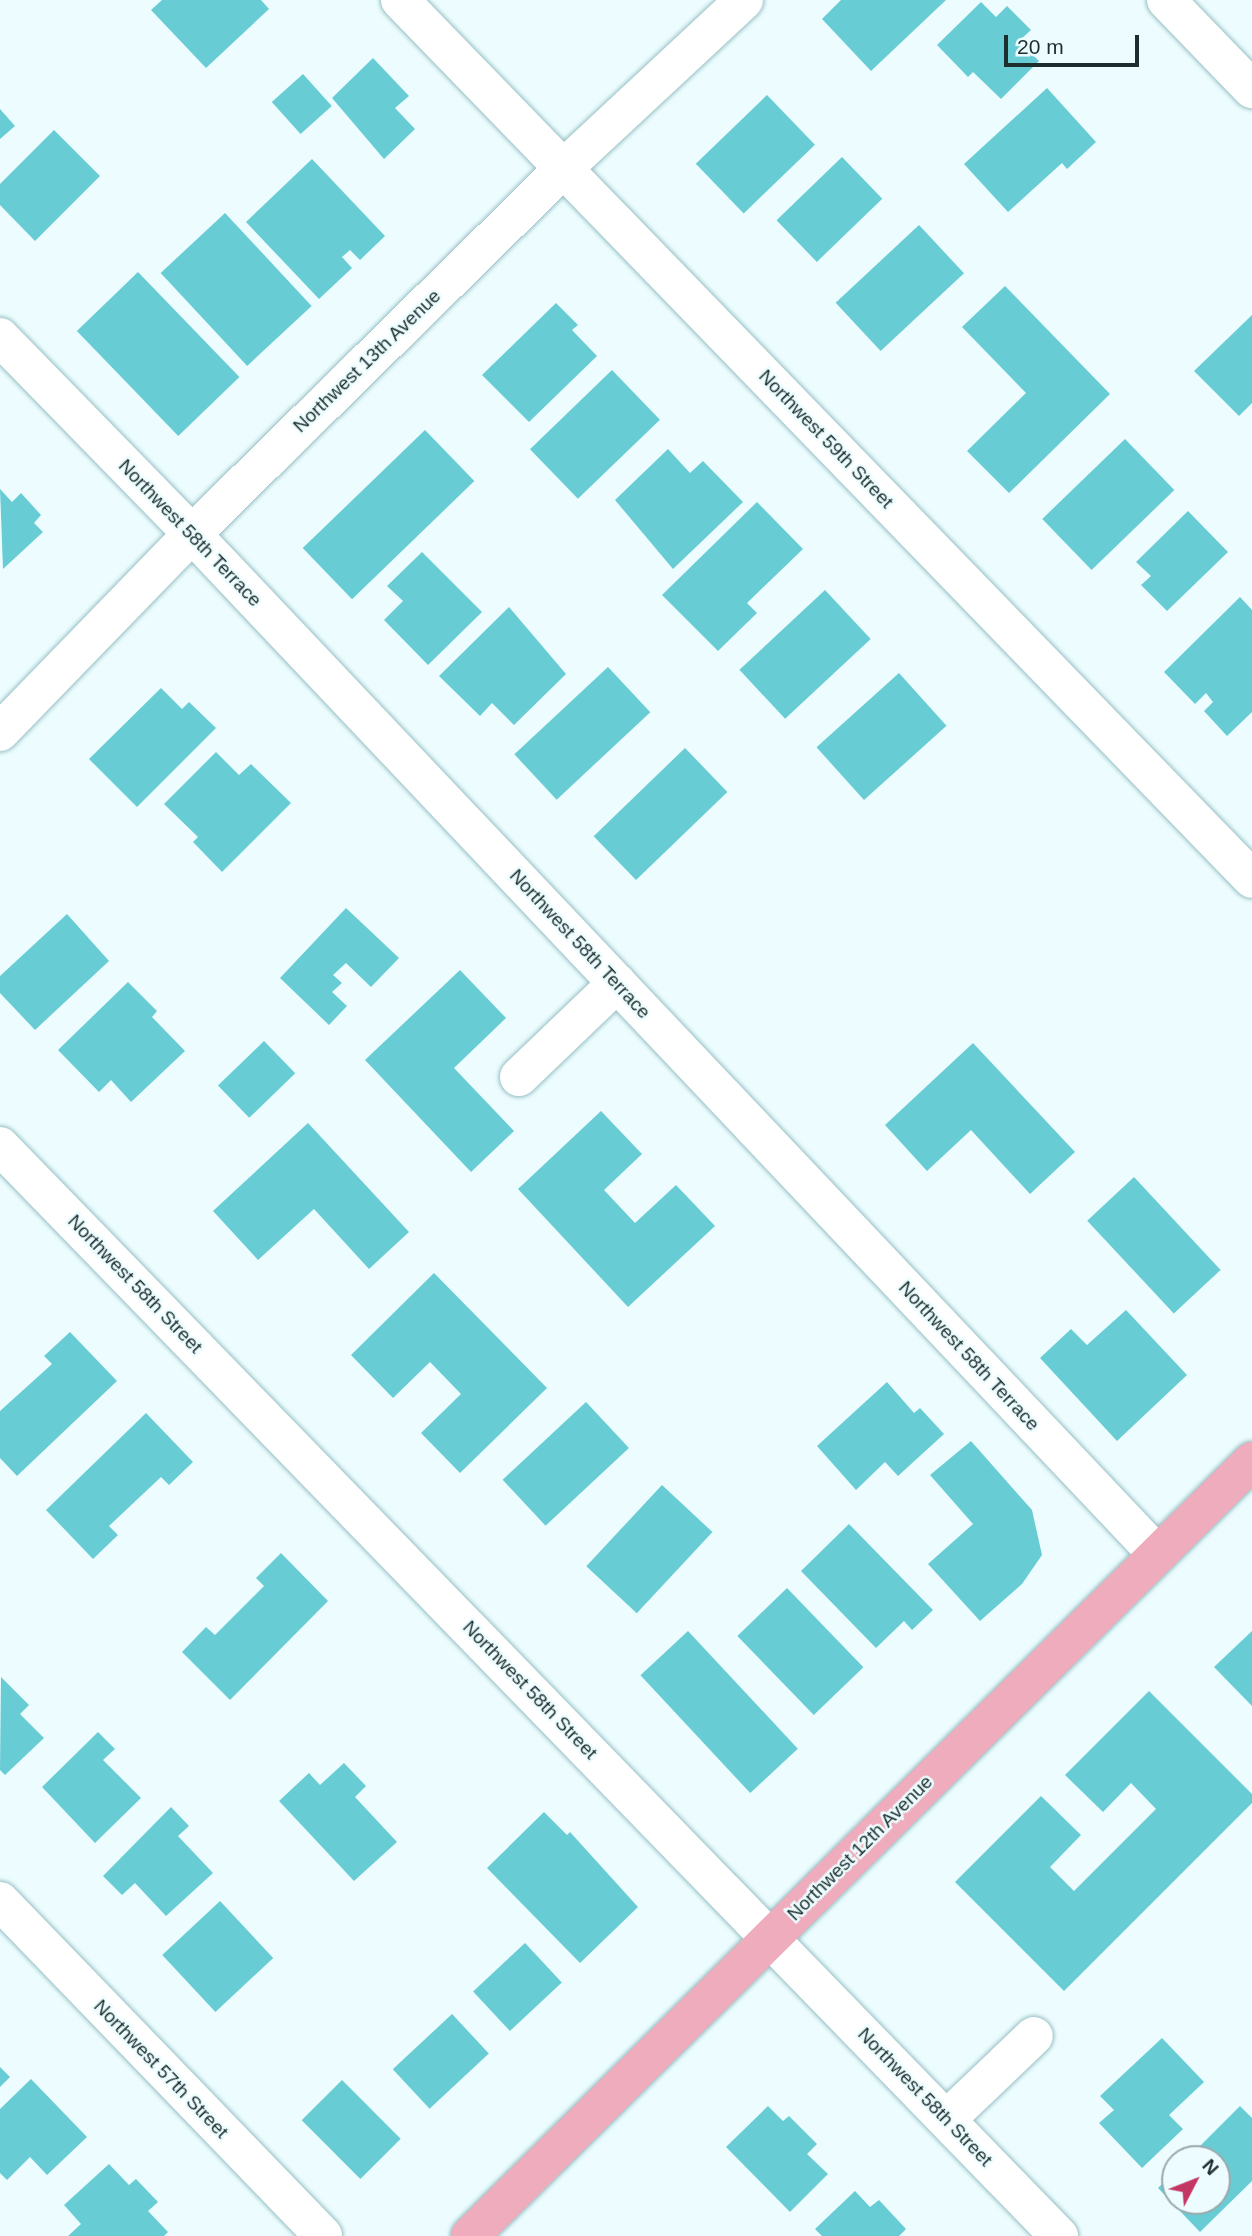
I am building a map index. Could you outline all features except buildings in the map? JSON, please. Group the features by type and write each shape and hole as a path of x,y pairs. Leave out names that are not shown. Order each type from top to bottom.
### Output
{"main road":[{"name":"Northwest 12th Avenue","path":"470,2236 1252,1461"}],"street":[{"name":"Northwest 59th Street","path":"400,0 1252,879"},
{"name":"Northwest 13th Avenue","path":"0,732 192,534 564,168 744,0"},
{"path":"1166,0 1252,89"},
{"name":"Northwest 58th Terrace","path":"0,337 192,534 1157,1554"},
{"path":"519,1077 617,984"},
{"name":"Northwest 58th Street","path":"0,1146 1059,2236"},
{"name":"Northwest 57th Street","path":"0,1901 323,2236"},
{"path":"947,2119 1034,2036"}]}
